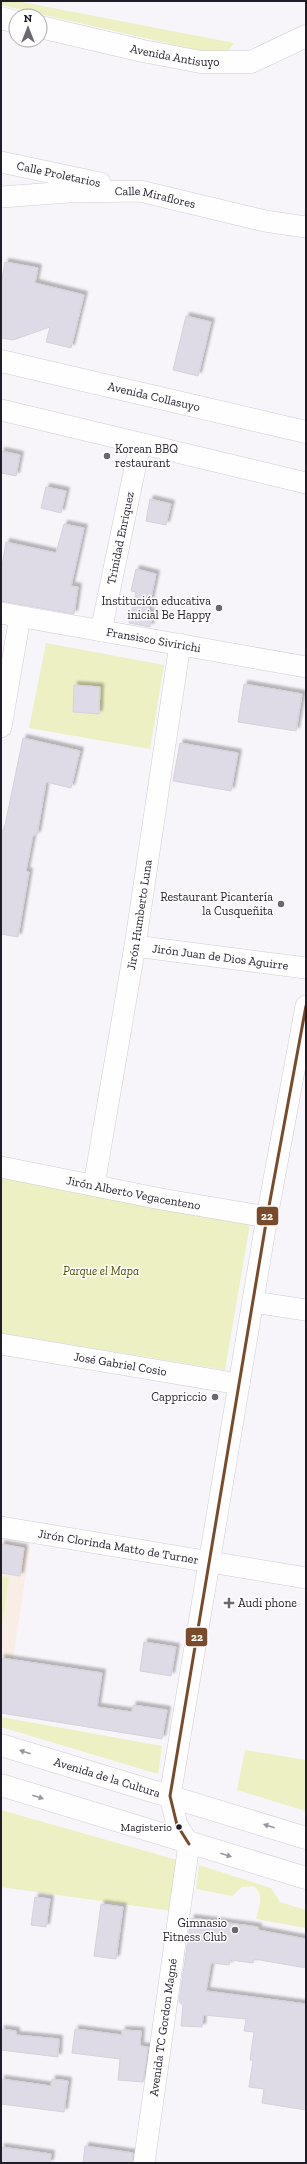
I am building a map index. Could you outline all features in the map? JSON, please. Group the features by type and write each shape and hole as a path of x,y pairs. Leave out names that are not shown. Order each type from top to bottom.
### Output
{"main road":[{"name":"Avenida Antisuyo","path":"48,29 201,62 251,62 306,36"},
{"name":"Avenida Collasuyo","path":"1,361 306,432"},
{"name":"Avenida de la Cultura","path":"1,1745 306,1838"},
{"path":"1,1785 189,1844 306,1878"}],"street":[{"name":"Calle Proletarios","path":"1,162 140,191"},
{"name":"Calle Miraflores","path":"1,197 69,192 140,191 265,221 306,227"},
{"path":"1,410 306,483"},
{"name":"Trinidad Enriquez","path":"101,631 140,444"},
{"path":"1,727 10,615"},
{"name":"Fransisco Sivirichi","path":"10,615 306,667"},
{"name":"Jirón Humberto Luna","path":"94,1184 135,946 180,644"},
{"name":"Jirón Juan de Dios Aguirre","path":"135,946 306,968"},
{"path":"189,1844 177,1825 170,1796 267,1217 306,1006"},
{"name":"Jirón Alberto Vegacenteno","path":"1,1167 94,1184 161,1199 267,1217"},
{"path":"253,1302 306,1310"},
{"name":"José Gabriel Cosio","path":"1,1344 239,1384"},
{"name":"Jirón Clorinda Matto de Turner","path":"1,1527 306,1578"},
{"name":"Avenida TC Gordon Magné","path":"144,2163 189,1844"}],"shaded area":[{"path":"1,1542 30,1547 11,1672 1,1670"}],"green space":[{"path":"1,1 17,1 234,43 227,53 210,53 48,16 48,8 14,8 1,5"},
{"path":"46,643 164,665 150,749 29,728"},
{"name":"Parque el Mapa","path":"1,1177 251,1218 225,1370 1,1333"},
{"path":"1,1576 9,1577 2,1628 1,1628"},
{"path":"1,1717 162,1746 158,1774 1,1727"},
{"path":"245,1750 306,1760 306,1811 237,1790"},
{"path":"1,1810 177,1860 172,1911 1,1887"},
{"path":"199,1865 271,1888 280,1902 306,1910 306,1928 256,1919 260,1906 260,1898 254,1886 242,1887 232,1896 196,1889"}],"building":[{"path":"5,262 38,268 35,283 84,295 71,348 46,342 50,327 13,340 1,338 1,285"},
{"path":"186,316 211,322 198,376 173,370"},
{"path":"1,451 20,455 16,476 1,473"},
{"path":"46,487 66,491 61,513 41,508"},
{"path":"150,499 171,504 166,525 146,521"},
{"path":"64,524 84,528 71,586 78,587 74,614 1,601 1,572 6,542 56,553"},
{"path":"136,569 156,574 148,612 153,613 150,627 129,623 136,592 131,591"},
{"path":"244,684 302,694 296,731 238,722"},
{"path":"74,685 100,687 99,714 73,712"},
{"path":"23,738 80,751 71,788 46,782 37,835 33,835 26,871 29,872 18,937 1,934 1,830 4,830"},
{"path":"180,743 238,753 231,791 173,781"},
{"path":"1,1544 24,1548 20,1576 1,1573"},
{"path":"144,1642 176,1647 171,1676 140,1671"},
{"path":"1,1658 102,1673 97,1707 132,1712 133,1705 167,1710 162,1739 1,1713"},
{"path":"35,1897 50,1899 46,1927 31,1925"},
{"path":"101,1904 123,1907 116,1959 94,1956"},
{"path":"191,1918 258,1927 258,1930 306,1939 306,1968 254,1959 253,1963 230,1960 229,1965 211,1963 206,1991 306,2004 306,2110 262,2103 264,2089 249,2087 253,2060 250,2060 254,2032 244,2031 246,2019 203,2015 202,2027 181,2026 183,2005 179,2002"},
{"path":"1,2029 16,2031 16,2035 59,2039 58,2057 1,2050"},
{"path":"75,2029 122,2035 122,2030 141,2031 140,2046 148,2047 143,2082 118,2080 120,2059 72,2053"},
{"path":"1,2079 51,2086 52,2079 68,2081 64,2112 1,2104"},
{"path":"85,2146 133,2153 132,2163 83,2163"},
{"path":"1,2147 51,2154 50,2163 1,2163"}],"transit line":[{"name":"22","path":"189,1844 177,1825 170,1796 267,1217 306,1006"}],"place":[{"name":"Korean BBQ restaurant","path":"107,456"},
{"name":"Institución educativa inicial Be Happy","path":"219,608"},
{"name":"Restaurant Picantería la Cusqueñita","path":"281,904"},
{"name":"Cappriccio","path":"215,1397"},
{"name":"Audi phone","path":"229,1603"},
{"name":"Magisterio","path":"179,1827"},
{"name":"Gimnasio Fitness Club","path":"235,1930"}]}
